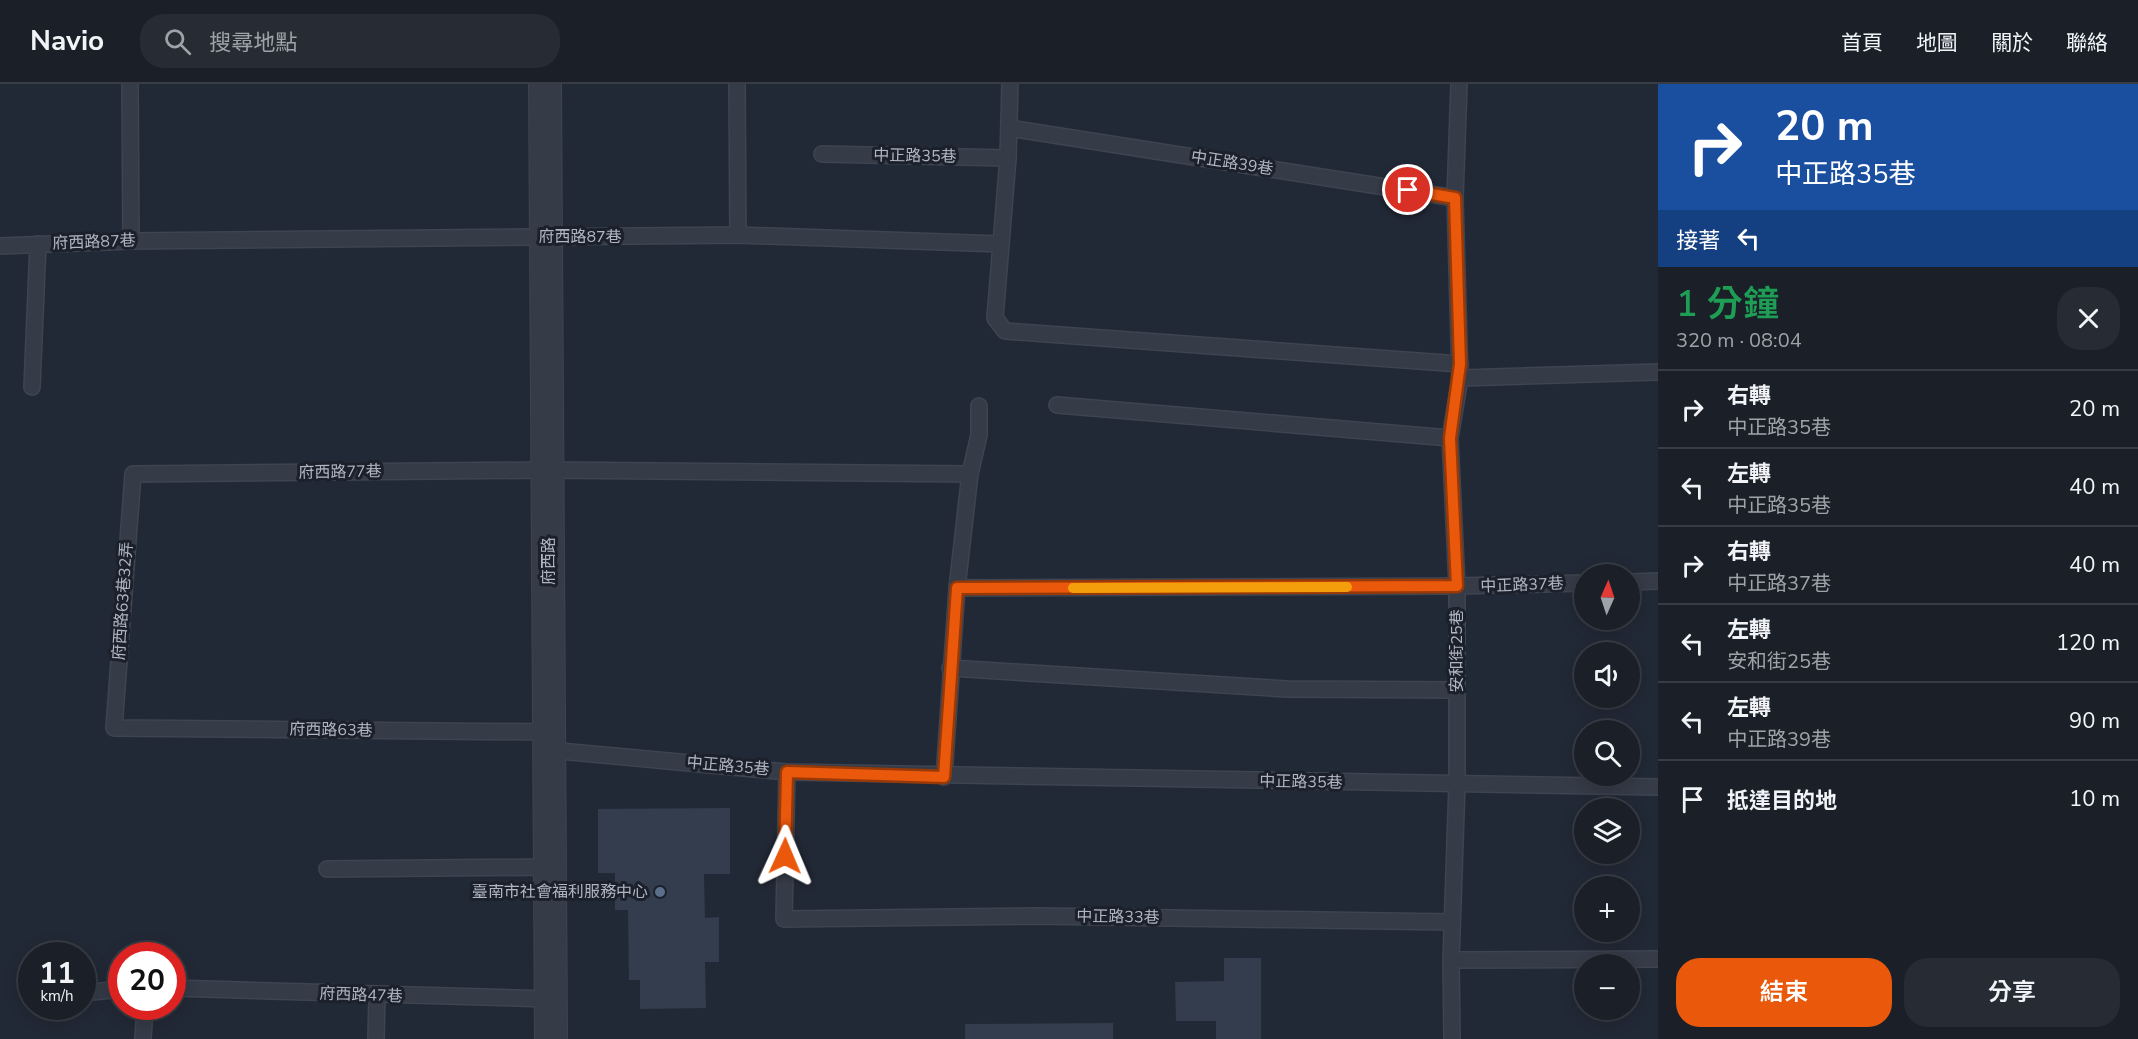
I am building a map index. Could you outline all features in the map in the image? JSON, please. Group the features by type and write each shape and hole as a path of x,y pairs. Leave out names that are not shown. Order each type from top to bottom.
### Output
{"street":[{"name":"府西路","path":"545,84 550,1039"}],"lane":[{"path":"130,84 131,241"},
{"path":"737,84 738,236"},
{"path":"1010,84 1010,128 995,318 1005,331 1460,371 1658,372"},
{"name":"安和街25巷","path":"1452,1039 1451,960 1457,784 1457,586 1450,438 1460,371 1455,198 1459,84"},
{"name":"中正路39巷","path":"1010,128 1455,198"},
{"name":"中正路35巷","path":"822,154 1008,158"},
{"name":"府西路87巷","path":"0,246 131,241 738,236 1001,244"},
{"path":"32,387 38,244"},
{"path":"1057,405 1450,438"},
{"path":"944,777 957,588 970,474 979,435 979,406"},
{"name":"府西路77巷","path":"133,474 548,470 970,474"},
{"name":"府西路63巷32弄","path":"114,728 133,474"},
{"path":"1640,582 1658,581"},
{"name":"中正路37巷","path":"957,588 1457,586 1574,583"},
{"path":"950,668 1287,689 1457,690"},
{"name":"府西路63巷","path":"114,728 549,741"},
{"name":"中正路35巷","path":"549,741 787,772 944,777 1658,787"},
{"name":"中正路33巷","path":"787,772 784,920 1038,916 1452,922"},
{"path":"327,869 550,867"},
{"path":"1451,960 1658,959"},
{"name":"府西路47巷","path":"186,988 550,999"},
{"path":"376,995 376,1039"},
{"path":"143,1039 144,1020"}],"building":[{"name":"臺南市社會福利服務中心","path":"730,808 730,874 704,874 705,918 719,917 719,962 705,962 706,1008 640,1009 640,980 629,980 628,910 615,910 615,873 598,873 598,809"},
{"path":"1224,958 1261,958 1261,1039 1216,1039 1216,1021 1176,1021 1175,982 1224,981"},
{"path":"1113,1023 1113,1039 965,1039 965,1024"}],"slow traffic":[{"path":"1073,588 1347,587"}],"place":[{"name":"臺南市社會福利服務中心","path":"660,892"}],"route":[{"path":"785,856 787,772 944,777 957,588 1457,586 1450,438 1460,378 1455,198 1408,190"}]}
